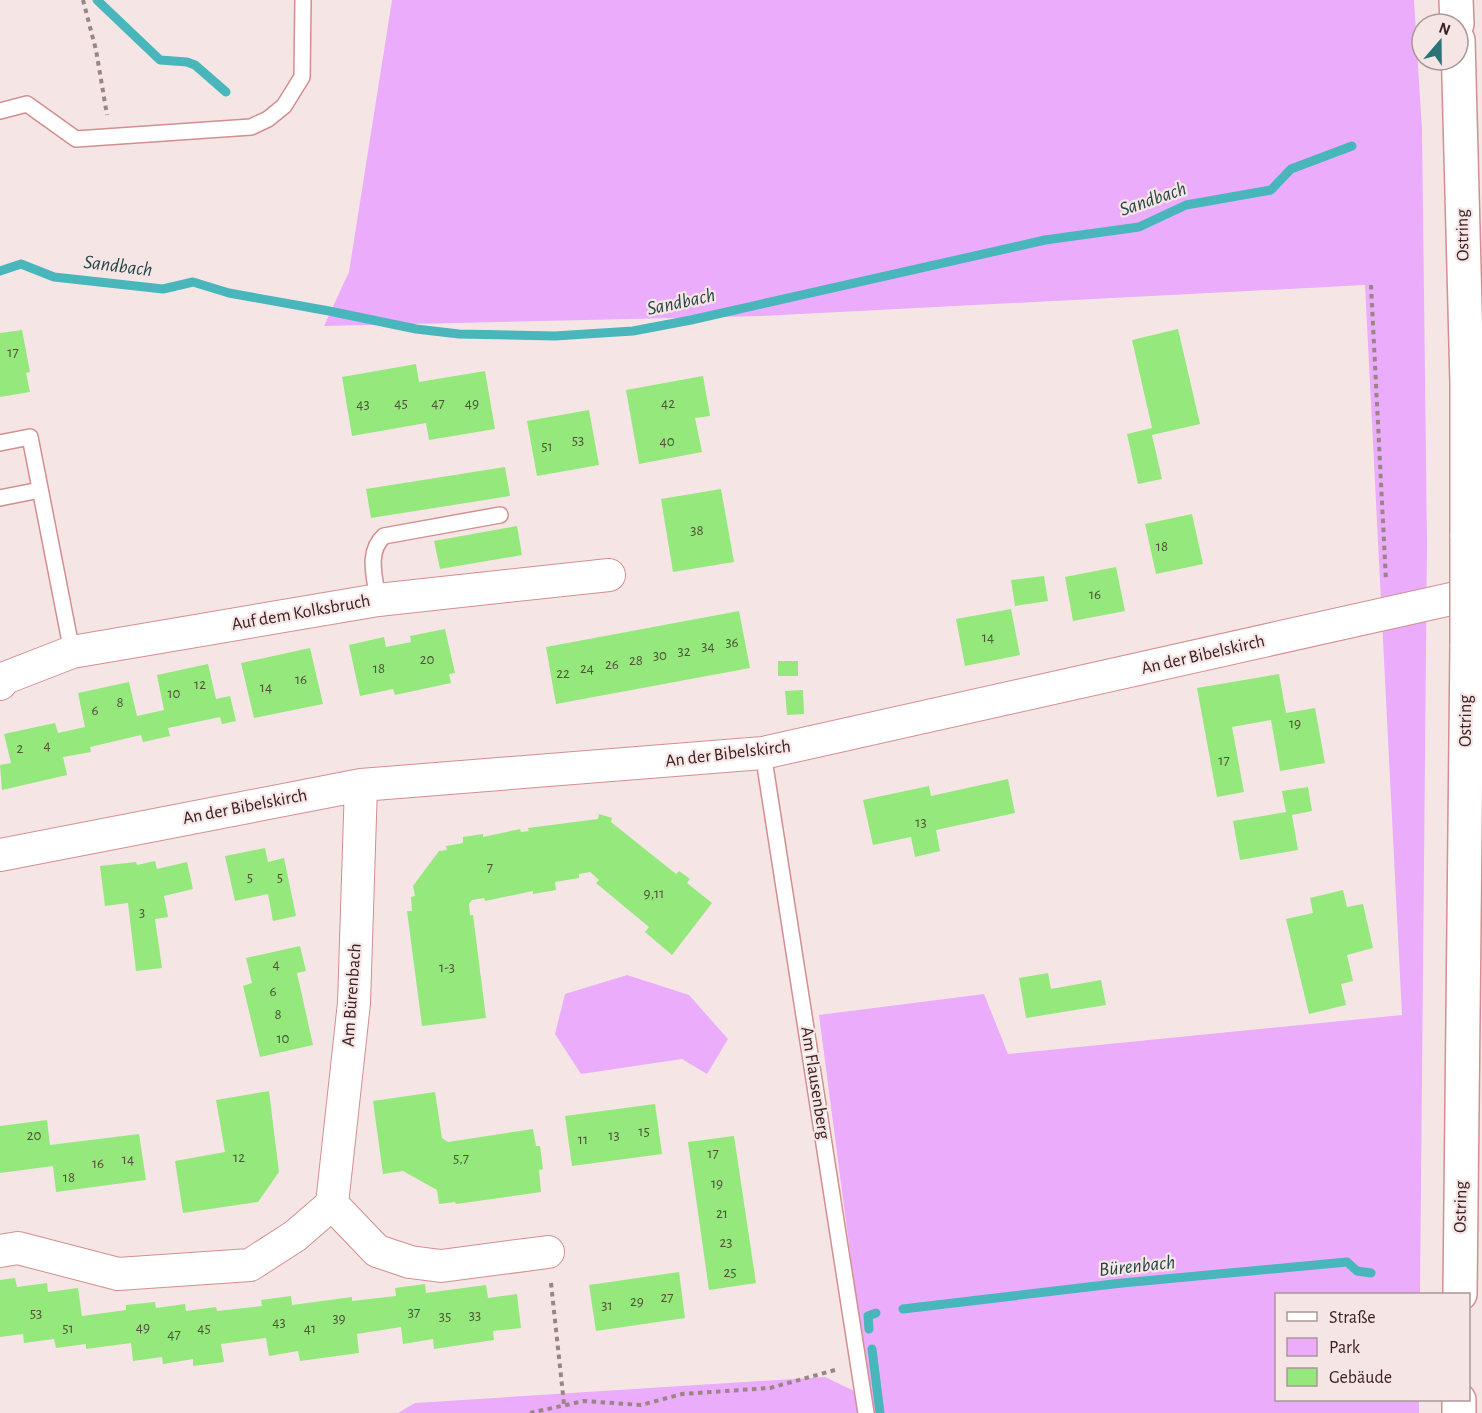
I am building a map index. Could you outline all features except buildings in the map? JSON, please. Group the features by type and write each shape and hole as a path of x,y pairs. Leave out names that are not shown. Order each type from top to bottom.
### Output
{"main road":[{"name":"Ostring","path":"1459,72 1467,383 1467,644 1460,1293"}],"street":[{"name":"Auf dem Kolksbruch","path":"0,684 4,678 72,652 378,600 609,575"},
{"name":"An der Bibelskirch","path":"0,855 361,785 763,753 1482,592"},
{"name":"Am Bürenbach","path":"332,1204 354,1003 361,785"},
{"path":"0,1251 18,1248 117,1274 250,1265 296,1236 332,1204 377,1251 410,1262 441,1266 548,1252"}],"lane":[{"path":"0,111 27,104 76,139 251,127 268,119 284,106 302,77 303,0"},
{"path":"0,443 30,437 72,652"},
{"path":"0,498 40,490"},
{"path":"378,600 373,555 375,544 384,536 500,515"},
{"name":"Am Flausenberg","path":"763,753 866,1413"}],"path":[{"path":"83,0 96,50 110,137"},
{"path":"1371,285 1388,612"},
{"path":"548,1252 564,1404"},
{"path":"530,1413 584,1401 641,1406 682,1394 770,1388 817,1374 859,1366"}],"green space":[{"path":"392,0 1414,0 1415,12 1410,12 1410,72 1418,72 1422,130 1427,542 1420,1293 1275,1293 1275,1401 1419,1401 1419,1413 398,1413 415,1403 825,1377 869,1398 819,1015 984,994 1008,1054 1402,1015 1365,285 762,316 324,326 349,272"},
{"path":"627,975 689,995 728,1039 707,1074 682,1059 581,1074 555,1034 565,994"}],"waterway":[{"path":"97,0 160,60 187,62 195,65 226,92"},
{"name":"Sandbach","path":"0,271 21,264 54,277 163,289 193,282 229,293 416,329 459,334 555,336 633,331 1045,240 1139,227 1186,205 1271,190 1291,169 1352,146"},
{"name":"Bürenbach","path":"903,1309 1122,1283 1347,1262 1357,1271 1371,1273"},
{"name":"Bürenbach","path":"869,1329 868,1316 876,1313"},
{"name":"Bürenbach","path":"872,1349 880,1413"}]}
